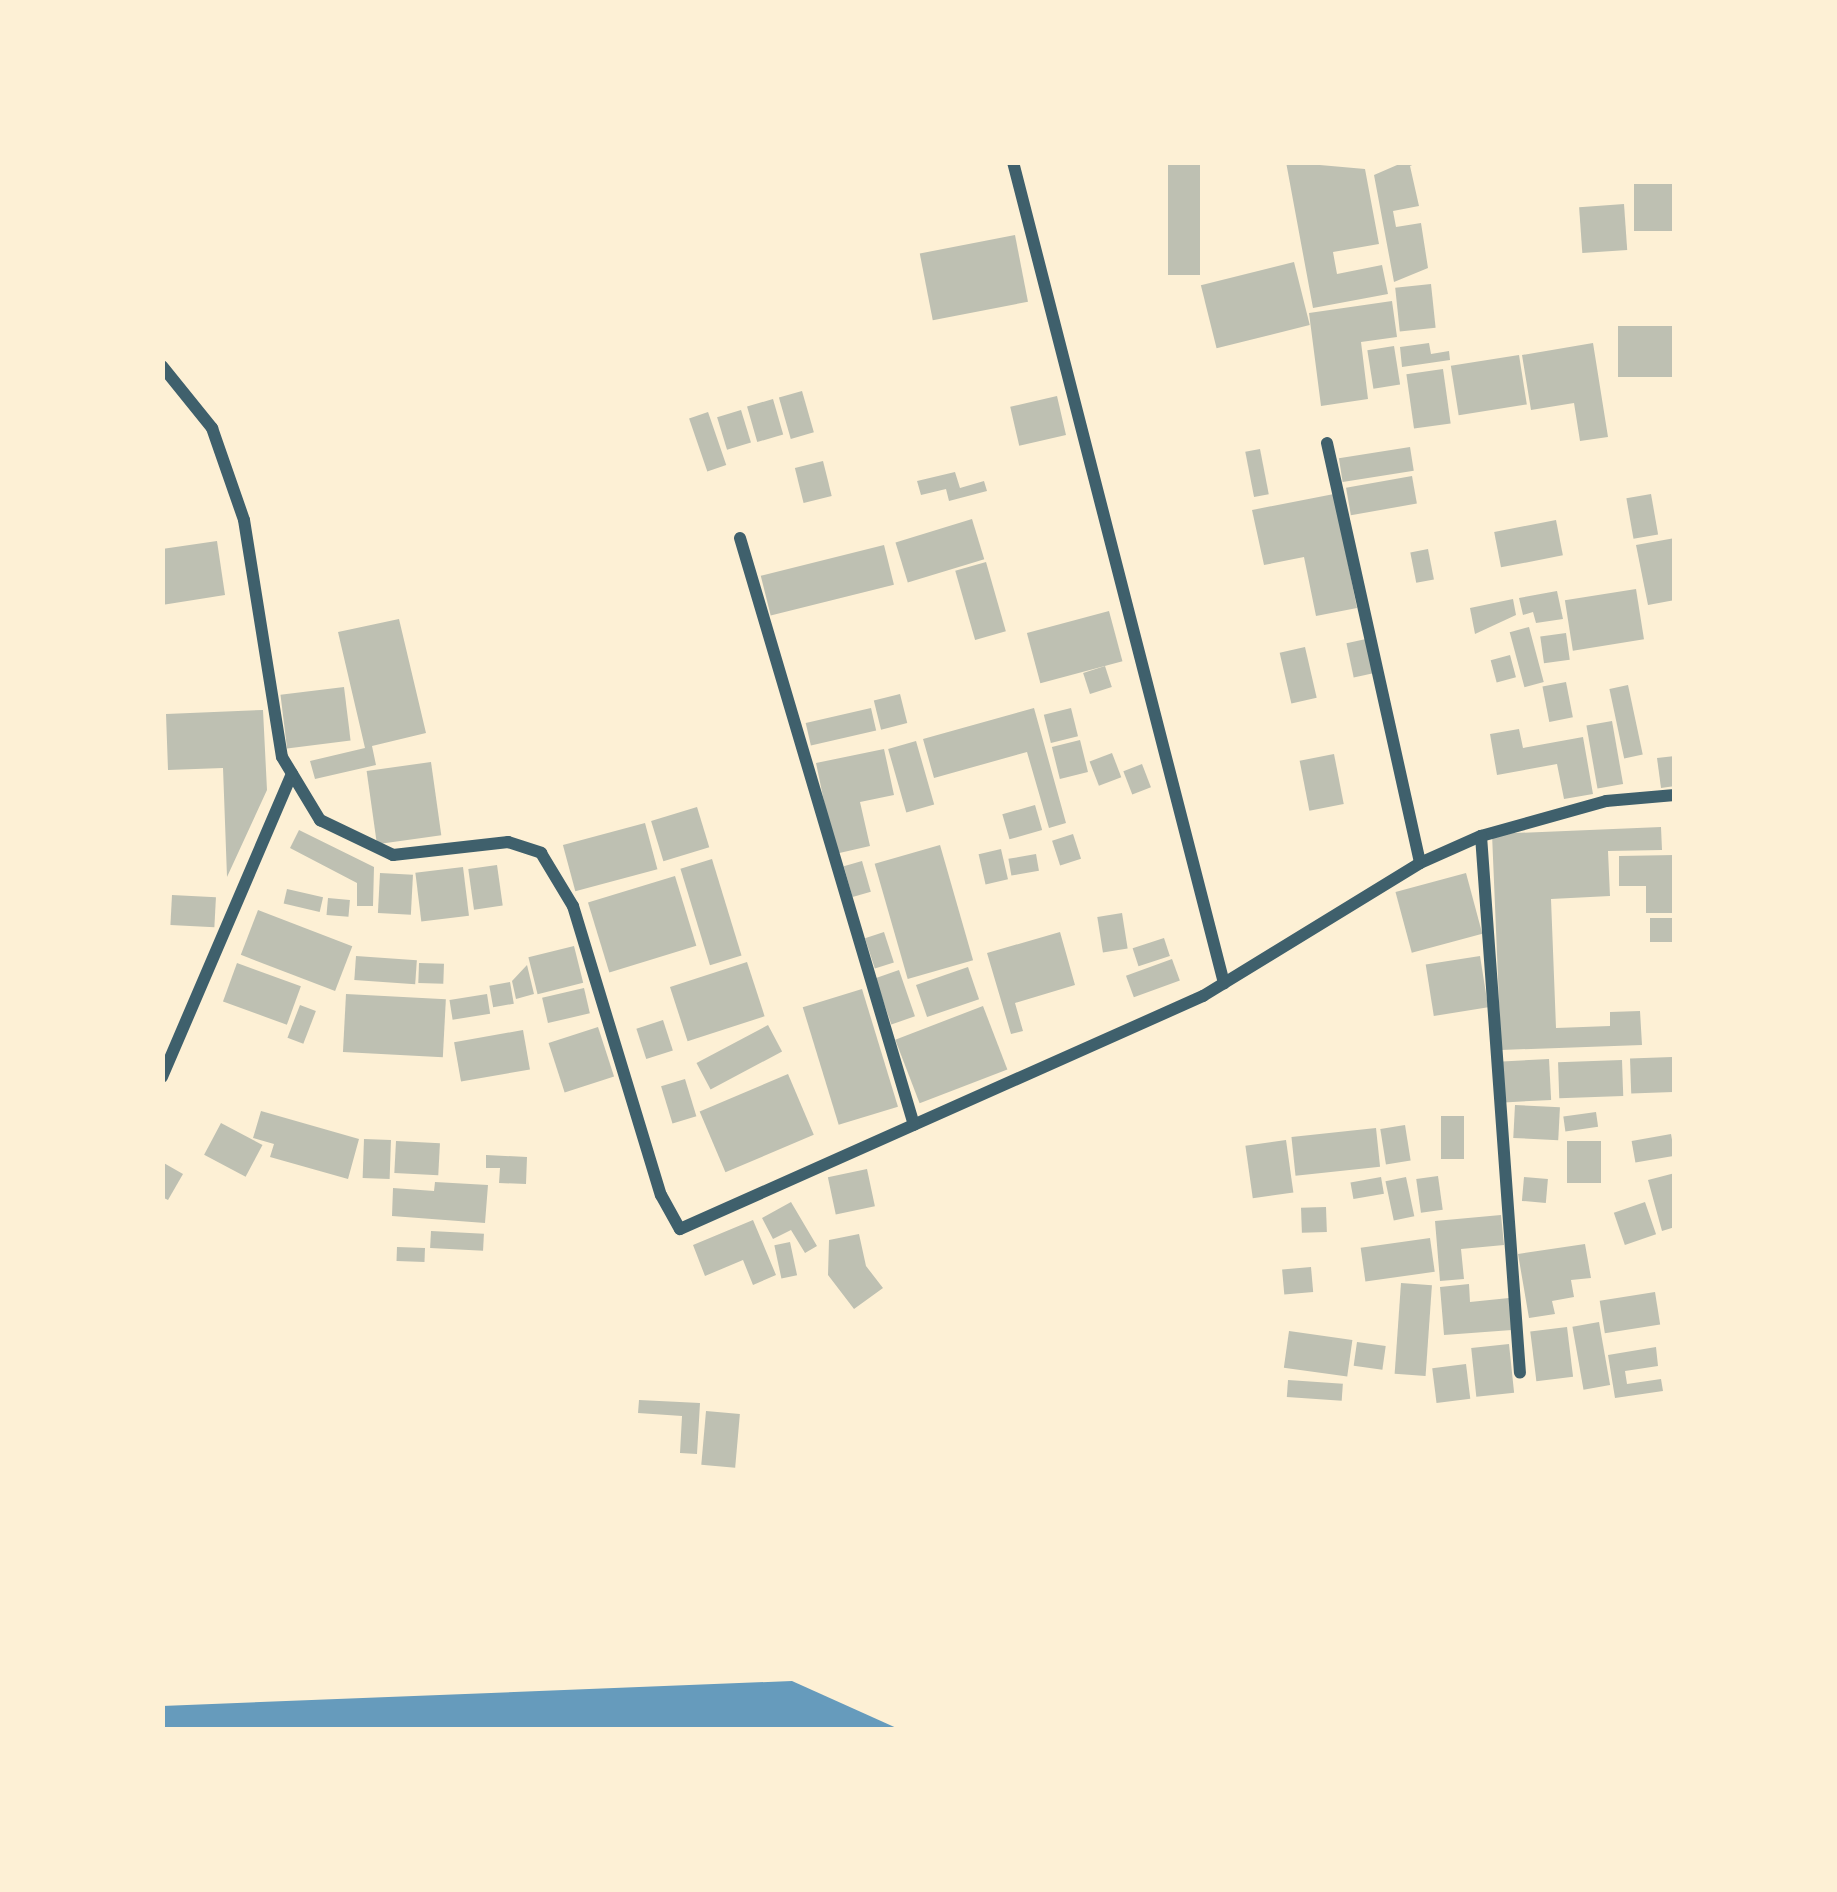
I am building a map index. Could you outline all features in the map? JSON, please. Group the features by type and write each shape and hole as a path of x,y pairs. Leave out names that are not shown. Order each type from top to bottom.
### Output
{"street":[{"path":"1013,162 1224,983"},
{"path":"162,366 212,428 244,520 282,757 292,774 320,820 393,855 508,842 541,853 573,907 661,1195 680,1229 1224,983 1420,863 1481,836 1606,802 1675,795"},
{"path":"1327,443 1420,863"},
{"path":"740,538 914,1125"},
{"path":"162,1077 292,774"},
{"path":"1481,836 1520,1373"}],"water":[{"path":"792,1681 901,1730 162,1730 162,1706"}],"building":[{"path":"1168,162 1200,162 1200,275 1168,275"},
{"path":"1286,162 1365,169 1379,244 1333,252 1337,274 1382,265 1388,294 1313,308"},
{"path":"1404,162 1419,162 1410,166 1419,206 1393,211 1396,227 1421,223 1428,268 1394,282 1374,175"},
{"path":"1634,184 1675,184 1675,231 1634,231"},
{"path":"1624,204 1627,250 1582,253 1579,207"},
{"path":"1015,235 1028,302 933,320 920,254"},
{"path":"1294,262 1310,325 1217,348 1201,285"},
{"path":"1431,284 1436,328 1400,332 1395,288"},
{"path":"1392,301 1397,337 1361,342 1368,399 1321,406 1309,313"},
{"path":"1618,326 1675,326 1675,377 1618,377"},
{"path":"1429,343 1431,354 1449,351 1450,360 1402,367 1400,347"},
{"path":"1593,343 1608,437 1580,441 1574,403 1531,410 1522,355"},
{"path":"1394,346 1400,385 1373,389 1367,350"},
{"path":"1519,355 1527,404 1459,415 1451,366"},
{"path":"1443,369 1451,423 1414,429 1406,374"},
{"path":"802,391 814,432 791,439 779,398"},
{"path":"1057,396 1066,435 1019,446 1010,407"},
{"path":"773,399 783,435 757,442 747,406"},
{"path":"741,410 751,443 727,450 717,417"},
{"path":"708,412 726,465 707,471 689,419"},
{"path":"1410,447 1414,471 1343,482 1339,458"},
{"path":"1260,449 1269,494 1254,497 1245,452"},
{"path":"823,461 832,496 804,503 795,468"},
{"path":"955,472 960,488 984,481 987,491 949,501 946,489 921,495 917,481"},
{"path":"1412,476 1417,504 1351,515 1346,488"},
{"path":"1334,494 1357,608 1316,616 1304,557 1264,565 1252,510"},
{"path":"1651,494 1658,534 1633,539 1626,498"},
{"path":"972,519 984,559 908,583 895,542"},
{"path":"1556,520 1563,555 1501,567 1494,532"},
{"path":"1675,538 1675,600 1648,605 1636,545"},
{"path":"217,541 225,595 162,605 162,549"},
{"path":"884,545 894,585 771,616 761,576"},
{"path":"1428,549 1434,579 1416,583 1410,552"},
{"path":"986,562 1006,631 975,640 955,571"},
{"path":"1636,589 1644,639 1573,651 1565,600"},
{"path":"1557,591 1563,619 1536,623 1533,612 1523,615 1519,598"},
{"path":"1513,599 1516,615 1475,634 1470,608"},
{"path":"1109,611 1122,661 1040,683 1027,633"},
{"path":"399,619 426,733 372,746 376,765 315,779 310,761 365,748 338,632"},
{"path":"1529,627 1544,682 1524,687 1510,632"},
{"path":"1566,633 1570,660 1544,663 1540,637"},
{"path":"1366,639 1373,673 1354,677 1346,643"},
{"path":"1305,647 1317,698 1291,704 1280,653"},
{"path":"1510,655 1516,677 1497,682 1491,660"},
{"path":"1105,666 1112,687 1090,694 1083,673"},
{"path":"1566,682 1573,717 1549,722 1542,687"},
{"path":"1628,685 1643,754 1624,758 1609,689"},
{"path":"344,687 351,741 287,748 280,695"},
{"path":"900,694 907,723 881,730 874,701"},
{"path":"871,708 876,730 811,745 806,723"},
{"path":"1034,708 1066,823 1049,828 1027,752 934,778 923,739"},
{"path":"1071,708 1078,736 1051,743 1044,715"},
{"path":"263,710 267,790 227,877 223,768 168,770 166,714"},
{"path":"1612,721 1623,784 1598,789 1586,726"},
{"path":"1519,729 1523,748 1583,737 1593,794 1564,799 1557,764 1497,775 1490,734"},
{"path":"1080,740 1088,772 1060,779 1052,747"},
{"path":"916,741 934,804 906,812 888,749"},
{"path":"884,749 894,795 860,802 870,846 835,854 816,763"},
{"path":"1112,753 1121,777 1099,786 1090,762"},
{"path":"1334,754 1344,804 1309,811 1300,761"},
{"path":"1675,756 1675,786 1661,788 1657,758"},
{"path":"431,762 441,835 377,844 367,771"},
{"path":"1142,764 1151,787 1132,795 1123,771"},
{"path":"1035,805 1042,830 1009,839 1002,814"},
{"path":"697,807 709,847 663,861 651,821"},
{"path":"645,823 657,869 575,891 563,845"},
{"path":"1661,827 1662,850 1608,851 1610,896 1551,899 1556,1028 1610,1026 1610,1012 1640,1011 1642,1045 1501,1050 1492,834"},
{"path":"299,830 374,867 373,906 357,906 357,883 290,848"},
{"path":"1073,834 1081,859 1060,866 1052,841"},
{"path":"940,845 973,960 908,979 875,864"},
{"path":"1001,849 1008,879 986,884 979,854"},
{"path":"1036,854 1039,871 1011,876 1008,859"},
{"path":"1675,855 1675,913 1646,913 1646,886 1619,886 1619,856"},
{"path":"712,859 742,956 710,965 680,869"},
{"path":"862,861 871,892 853,897 844,866"},
{"path":"497,865 503,906 474,910 468,869"},
{"path":"463,867 469,916 421,921 415,873"},
{"path":"380,873 413,875 411,915 378,913"},
{"path":"1466,873 1482,934 1412,953 1395,892"},
{"path":"675,876 696,946 609,972 588,903"},
{"path":"287,889 323,897 320,912 284,904"},
{"path":"172,895 216,897 214,927 170,925"},
{"path":"328,898 350,900 348,917 327,915"},
{"path":"258,910 352,946 335,991 241,955"},
{"path":"1122,913 1128,949 1103,952 1097,917"},
{"path":"1650,918 1675,918 1675,942 1650,942"},
{"path":"884,932 894,962 875,969 865,938"},
{"path":"1060,932 1075,985 1015,1003 1023,1031 1011,1034 987,953"},
{"path":"1164,938 1170,956 1138,966 1133,948"},
{"path":"574,946 583,983 538,994 528,957"},
{"path":"356,956 417,960 415,984 354,980"},
{"path":"1480,956 1488,1007 1434,1016 1426,965"},
{"path":"1172,959 1180,981 1134,997 1126,976"},
{"path":"747,962 765,1016 688,1041 670,987"},
{"path":"237,963 301,986 287,1025 223,1002"},
{"path":"419,963 444,964 443,984 418,983"},
{"path":"527,965 534,994 516,999 512,981"},
{"path":"968,967 979,999 927,1017 916,985"},
{"path":"899,970 915,1016 891,1024 875,978"},
{"path":"510,982 514,1004 493,1007 489,986"},
{"path":"584,988 590,1013 548,1023 542,998"},
{"path":"862,989 898,1107 839,1125 803,1007"},
{"path":"346,994 446,999 443,1057 343,1052"},
{"path":"487,994 490,1014 453,1020 449,1000"},
{"path":"300,1005 316,1011 303,1044 287,1038"},
{"path":"983,1006 1007,1069 920,1103 895,1040"},
{"path":"663,1020 673,1050 646,1059 636,1029"},
{"path":"768,1025 782,1051 711,1090 696,1063"},
{"path":"598,1027 614,1076 565,1093 549,1043"},
{"path":"523,1030 530,1069 461,1082 454,1042"},
{"path":"1672,1057 1673,1092 1631,1093 1630,1058"},
{"path":"1549,1059 1551,1100 1504,1102 1502,1061"},
{"path":"1622,1060 1623,1096 1559,1098 1558,1062"},
{"path":"788,1074 814,1135 725,1172 700,1112"},
{"path":"685,1079 696,1116 672,1124 661,1086"},
{"path":"1515,1105 1560,1107 1558,1140 1513,1138"},
{"path":"261,1111 359,1139 348,1179 270,1157 274,1144 253,1138"},
{"path":"1596,1112 1598,1127 1565,1131 1563,1117"},
{"path":"1441,1116 1464,1116 1464,1159 1441,1159"},
{"path":"221,1123 262,1145 246,1177 204,1155"},
{"path":"1405,1125 1411,1161 1386,1164 1380,1129"},
{"path":"1376,1128 1380,1167 1296,1176 1291,1137"},
{"path":"1671,1134 1675,1156 1635,1163 1632,1141"},
{"path":"364,1139 391,1140 390,1179 363,1178"},
{"path":"1286,1140 1293,1192 1253,1198 1245,1146"},
{"path":"396,1141 440,1143 438,1175 394,1173"},
{"path":"1567,1141 1601,1141 1601,1183 1567,1183"},
{"path":"486,1155 527,1157 526,1184 499,1183 500,1168 486,1168"},
{"path":"162,1162 183,1174 168,1200 162,1197"},
{"path":"867,1169 875,1206 836,1214 828,1177"},
{"path":"1675,1173 1675,1227 1662,1231 1648,1180"},
{"path":"1438,1176 1443,1210 1421,1213 1416,1179"},
{"path":"1381,1177 1384,1194 1353,1199 1350,1182"},
{"path":"1406,1177 1414,1216 1394,1220 1385,1181"},
{"path":"1524,1177 1548,1179 1546,1203 1522,1201"},
{"path":"435,1182 488,1185 485,1223 392,1216 393,1188 434,1191"},
{"path":"791,1202 817,1246 805,1253 791,1230 773,1239 762,1218"},
{"path":"1645,1202 1656,1234 1625,1245 1614,1213"},
{"path":"1326,1207 1327,1232 1302,1233 1301,1208"},
{"path":"1501,1215 1504,1245 1461,1249 1464,1279 1440,1281 1435,1221"},
{"path":"753,1220 776,1275 753,1285 743,1260 705,1276 693,1245"},
{"path":"431,1231 484,1234 483,1251 430,1248"},
{"path":"859,1234 866,1266 883,1288 854,1309 828,1275 829,1240"},
{"path":"1430,1238 1435,1272 1365,1281 1361,1248"},
{"path":"790,1242 797,1275 781,1279 774,1245"},
{"path":"1585,1244 1591,1278 1571,1280 1574,1297 1552,1301 1555,1314 1529,1318 1518,1254"},
{"path":"397,1247 425,1248 424,1262 397,1261"},
{"path":"1311,1267 1313,1292 1284,1294 1282,1270"},
{"path":"1401,1283 1432,1285 1426,1376 1395,1374"},
{"path":"1469,1284 1470,1302 1509,1298 1512,1330 1444,1335 1440,1287"},
{"path":"1655,1292 1660,1325 1605,1333 1600,1301"},
{"path":"1599,1322 1610,1385 1584,1390 1572,1327"},
{"path":"1567,1327 1573,1377 1536,1381 1530,1332"},
{"path":"1289,1331 1352,1340 1347,1377 1284,1368"},
{"path":"1357,1342 1386,1346 1382,1370 1354,1366"},
{"path":"1509,1344 1514,1393 1476,1397 1471,1348"},
{"path":"1656,1347 1658,1366 1625,1371 1627,1384 1661,1379 1663,1391 1615,1398 1608,1355"},
{"path":"1466,1364 1470,1399 1437,1403 1432,1368"},
{"path":"1288,1380 1343,1384 1342,1401 1287,1397"},
{"path":"639,1400 700,1403 697,1454 680,1453 682,1416 638,1413"},
{"path":"706,1411 740,1414 735,1468 701,1465"}]}
